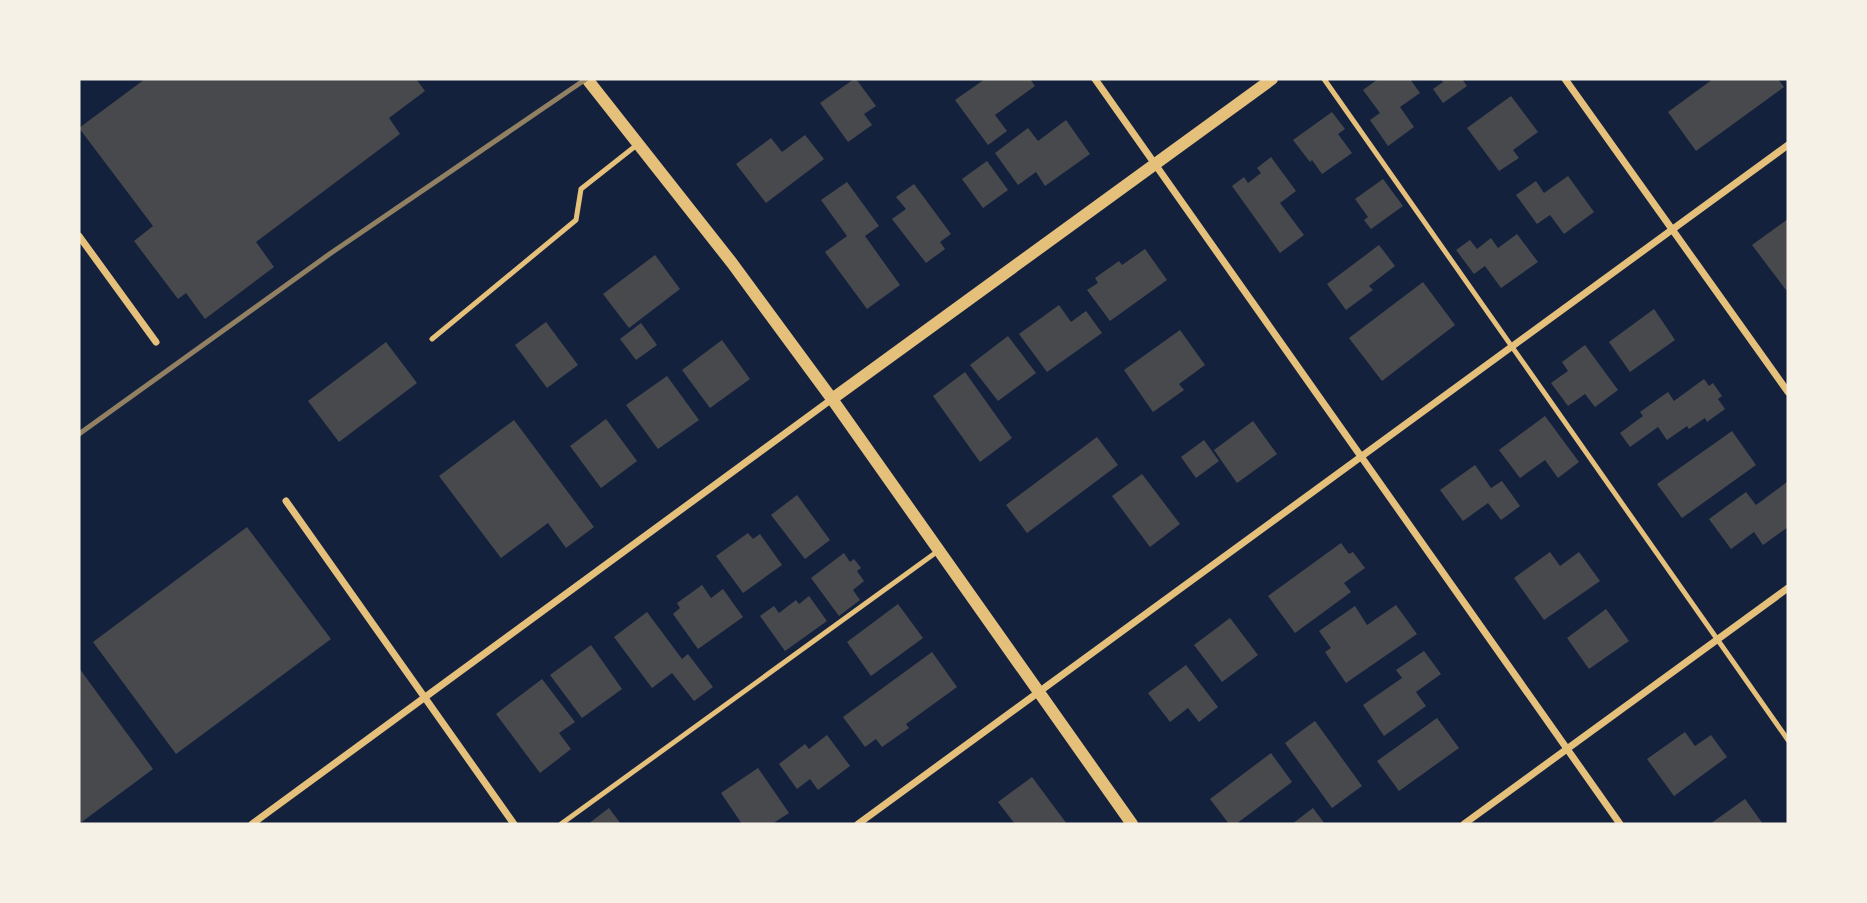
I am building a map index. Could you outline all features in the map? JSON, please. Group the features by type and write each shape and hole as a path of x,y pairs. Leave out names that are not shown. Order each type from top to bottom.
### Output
{"street":[{"path":"587,79 732,263 1132,824"},
{"path":"1095,79 1620,824"},
{"path":"252,824 1272,79"},
{"path":"1565,79 1788,392"},
{"path":"858,824 1788,145"},
{"path":"79,236 156,342"},
{"path":"286,501 514,824"},
{"path":"1464,824 1788,588"}],"lane":[{"path":"1324,79 1788,740"},
{"path":"432,339 576,220 581,189 638,144"},
{"path":"561,824 939,550"}],"building":[{"path":"145,79 416,79 425,91 389,118 400,134 256,242 274,267 205,319 186,293 178,299 134,241 153,226 79,128"},
{"path":"854,79 876,106 864,114 872,125 848,142 820,103"},
{"path":"985,79 1030,79 1035,86 995,115 1007,131 988,145 955,100"},
{"path":"1378,79 1410,79 1420,93 1400,107 1414,127 1388,146 1370,120 1380,113 1363,90"},
{"path":"1441,79 1462,79 1467,86 1443,103 1433,89 1443,82"},
{"path":"1713,79 1778,79 1784,87 1696,151 1668,112"},
{"path":"1511,96 1538,132 1513,150 1519,158 1499,171 1467,128"},
{"path":"1332,112 1345,129 1338,134 1352,153 1322,174 1293,140"},
{"path":"1066,120 1090,154 1045,186 1036,172 1018,185 995,153 1028,128 1038,141"},
{"path":"805,135 824,159 766,203 736,164 771,138 782,152"},
{"path":"1271,157 1296,191 1280,203 1304,235 1280,253 1232,186 1244,177 1248,183 1261,173 1257,168"},
{"path":"987,161 1008,190 983,208 962,179"},
{"path":"1568,176 1594,212 1564,234 1550,215 1537,224 1516,195 1536,181 1544,193"},
{"path":"1383,179 1403,206 1371,229 1364,220 1368,217 1355,199"},
{"path":"847,182 879,226 865,236 900,285 867,309 825,252 847,236 821,200"},
{"path":"914,184 951,234 940,242 945,249 926,263 892,219 906,209 896,197"},
{"path":"1788,219 1788,288 1786,290 1752,245"},
{"path":"1517,234 1538,262 1501,288 1485,266 1474,274 1456,250 1470,240 1477,249 1491,238 1498,248"},
{"path":"1379,245 1395,266 1369,286 1373,290 1346,310 1327,284"},
{"path":"1145,249 1167,280 1110,321 1087,290 1098,283 1095,278 1119,261 1122,265"},
{"path":"655,255 680,289 629,328 603,294"},
{"path":"1423,282 1455,325 1382,381 1349,338"},
{"path":"1059,305 1071,322 1086,311 1102,333 1047,372 1019,334"},
{"path":"1654,309 1675,340 1630,372 1609,342"},
{"path":"546,322 578,365 547,388 515,345"},
{"path":"641,323 657,345 636,360 620,339"},
{"path":"1180,330 1205,365 1179,384 1184,390 1153,412 1124,370"},
{"path":"1008,336 1036,373 998,401 970,365"},
{"path":"722,340 750,379 710,408 682,370"},
{"path":"386,342 417,383 339,442 308,401"},
{"path":"1585,345 1618,390 1595,407 1585,394 1568,406 1551,383 1568,371 1562,362"},
{"path":"965,372 1012,438 980,462 933,396"},
{"path":"667,376 699,420 658,449 626,405"},
{"path":"1704,379 1709,386 1713,383 1722,396 1718,399 1725,409 1707,422 1705,418 1689,429 1687,426 1667,440 1658,427 1630,447 1620,433 1643,416 1640,412 1668,392 1674,401"},
{"path":"1545,416 1579,462 1558,478 1545,460 1520,478 1499,450"},
{"path":"606,419 637,461 601,488 570,446"},
{"path":"514,420 594,527 566,548 548,523 501,558 439,476"},
{"path":"1253,421 1277,454 1237,483 1214,450"},
{"path":"1732,431 1756,465 1682,518 1657,484"},
{"path":"1097,437 1118,465 1027,533 1006,505"},
{"path":"1204,440 1219,461 1196,478 1181,457"},
{"path":"1475,465 1491,488 1502,481 1520,506 1501,520 1488,503 1463,521 1440,490"},
{"path":"1142,474 1180,524 1150,547 1112,496"},
{"path":"1787,482 1788,527 1763,545 1754,532 1731,549 1709,519 1746,492 1756,505"},
{"path":"797,495 830,540 805,559 771,515"},
{"path":"247,527 331,639 176,754 93,642"},
{"path":"748,533 753,539 760,534 782,565 743,593 716,556"},
{"path":"1341,543 1349,554 1353,552 1365,568 1344,583 1351,592 1295,633 1268,596"},
{"path":"1550,552 1560,566 1579,552 1600,581 1544,620 1514,578"},
{"path":"844,553 850,562 854,559 861,568 857,571 864,581 853,590 860,600 839,616 811,578"},
{"path":"702,585 711,598 723,589 743,617 698,649 673,614 680,608 677,603"},
{"path":"809,596 827,621 785,651 760,616 774,606 779,613 796,600 799,604"},
{"path":"898,604 923,638 871,676 847,642"},
{"path":"1396,605 1417,634 1346,683 1325,652 1331,648 1319,631 1355,606 1367,625"},
{"path":"1606,609 1629,641 1589,669 1567,638"},
{"path":"647,612 682,659 688,654 713,687 694,701 672,673 652,688 614,637"},
{"path":"1230,618 1258,655 1222,682 1194,645"},
{"path":"591,645 622,689 582,718 550,675"},
{"path":"1424,651 1441,674 1416,692 1426,706 1384,736 1363,705 1402,678 1396,670"},
{"path":"932,652 957,687 906,724 909,728 882,747 876,739 865,747 843,717"},
{"path":"1186,665 1218,707 1199,722 1188,708 1170,722 1148,693"},
{"path":"79,668 153,769 79,824"},
{"path":"542,679 575,722 559,733 571,749 540,773 496,714"},
{"path":"1437,718 1459,748 1399,791 1377,761"},
{"path":"1315,721 1362,786 1332,808 1285,743"},
{"path":"1685,732 1695,746 1711,735 1727,757 1674,796 1647,759"},
{"path":"827,735 850,766 818,790 810,779 797,789 779,764 805,744 809,749"},
{"path":"1271,753 1292,782 1236,824 1229,824 1210,799"},
{"path":"758,768 789,813 772,824 742,824 721,793"},
{"path":"1032,777 1067,824 1015,824 998,802"},
{"path":"1745,799 1763,824 1710,824"},
{"path":"609,808 621,824 588,824"},
{"path":"1313,808 1325,824 1292,824"}],"railway":[{"path":"79,434 331,253 586,79"}]}
